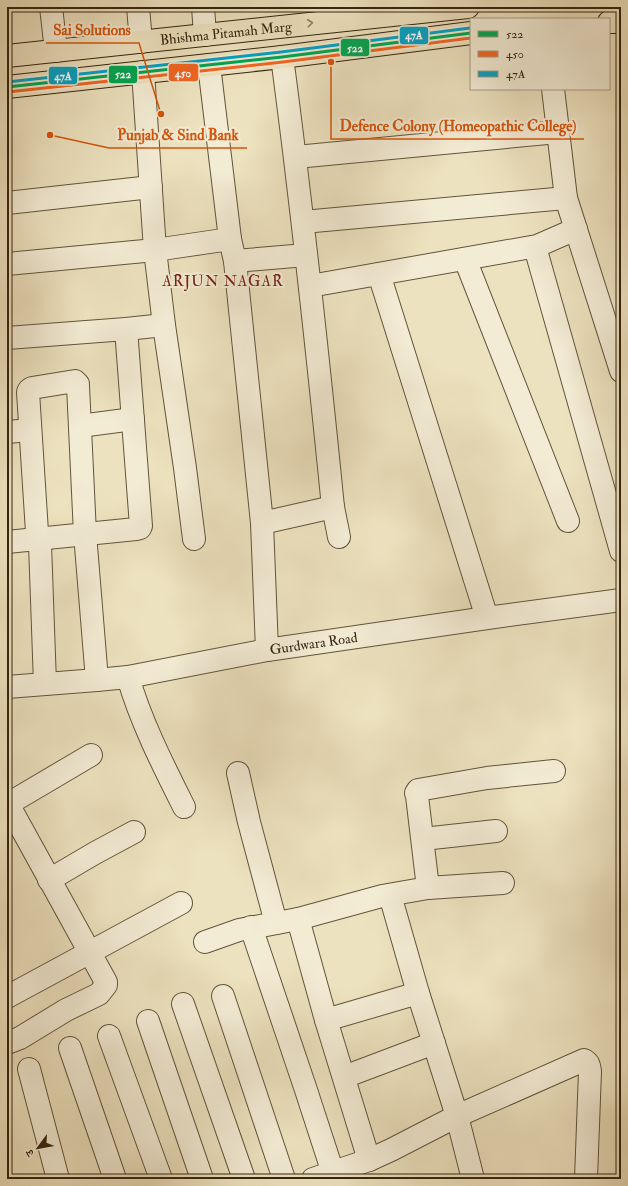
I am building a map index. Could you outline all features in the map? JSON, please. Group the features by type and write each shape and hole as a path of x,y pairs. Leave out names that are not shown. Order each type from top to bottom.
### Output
{"main road":[{"name":"Bhishma Pitamah Marg","path":"7,56 468,7"},
{"path":"610,22 621,22"},
{"path":"7,87 282,57 470,33"}],"street":[{"path":"51,7 56,51"},
{"path":"138,7 142,42"},
{"path":"203,7 205,35"},
{"path":"282,57 296,157 333,507 340,537"},
{"path":"209,65 234,261 262,523 266,650"},
{"path":"143,72 155,250 194,539"},
{"path":"553,90 566,198 621,371"},
{"path":"296,157 558,132"},
{"path":"7,203 151,187"},
{"path":"303,222 566,198"},
{"path":"310,286 535,247 576,229"},
{"path":"7,264 155,250 230,239"},
{"path":"535,247 621,551"},
{"path":"234,261 306,255"},
{"path":"465,259 568,521"},
{"path":"379,274 487,618"},
{"path":"7,338 164,325"},
{"path":"7,542 136,530 140,528 126,329"},
{"path":"45,684 40,544 37,532 28,390 32,388 75,381 78,384 85,534 97,680"},
{"path":"80,426 133,419"},
{"path":"7,432 30,430"},
{"path":"262,523 333,507"},
{"name":"Gurdwara Road","path":"7,687 128,677 266,650 621,600"},
{"path":"128,677 136,703 184,807"},
{"path":"7,1043 20,1038 66,1010 99,994 105,987 106,982 8,803 91,755"},
{"path":"428,888 416,793 418,790 487,778 554,771"},
{"path":"238,773 249,822 276,923"},
{"path":"423,839 496,831"},
{"path":"49,880 134,832"},
{"path":"205,942 239,930 298,919 382,896 428,888 503,883"},
{"path":"390,895 418,993 458,1116 473,1179"},
{"path":"7,996 181,903"},
{"path":"298,919 326,1020 369,1160"},
{"path":"251,927 306,1090 323,1176 369,1160 458,1116 584,1060 588,1062 590,1071 586,1179"},
{"path":"326,1020 418,993"},
{"path":"223,996 284,1179"},
{"path":"183,1004 244,1179"},
{"path":"148,1021 202,1179"},
{"path":"109,1036 161,1179"},
{"path":"344,1077 434,1043"},
{"path":"70,1048 115,1179"},
{"path":"29,1069 58,1179"}],"transit line":[{"name":"47A","path":"7,82 281,52 470,28"},
{"name":"522","path":"7,87 282,57 470,33"},
{"name":"450","path":"8,92 283,62 470,38"}],"place":[{"name":"Defence Colony (Homeopathic College)","path":"331,62"},
{"name":"Sai Solutions","path":"161,114"},
{"name":"Punjab & Sind Bank","path":"50,135"}],"district":[{"name":"ARJUN NAGAR","path":"223,281"}]}
